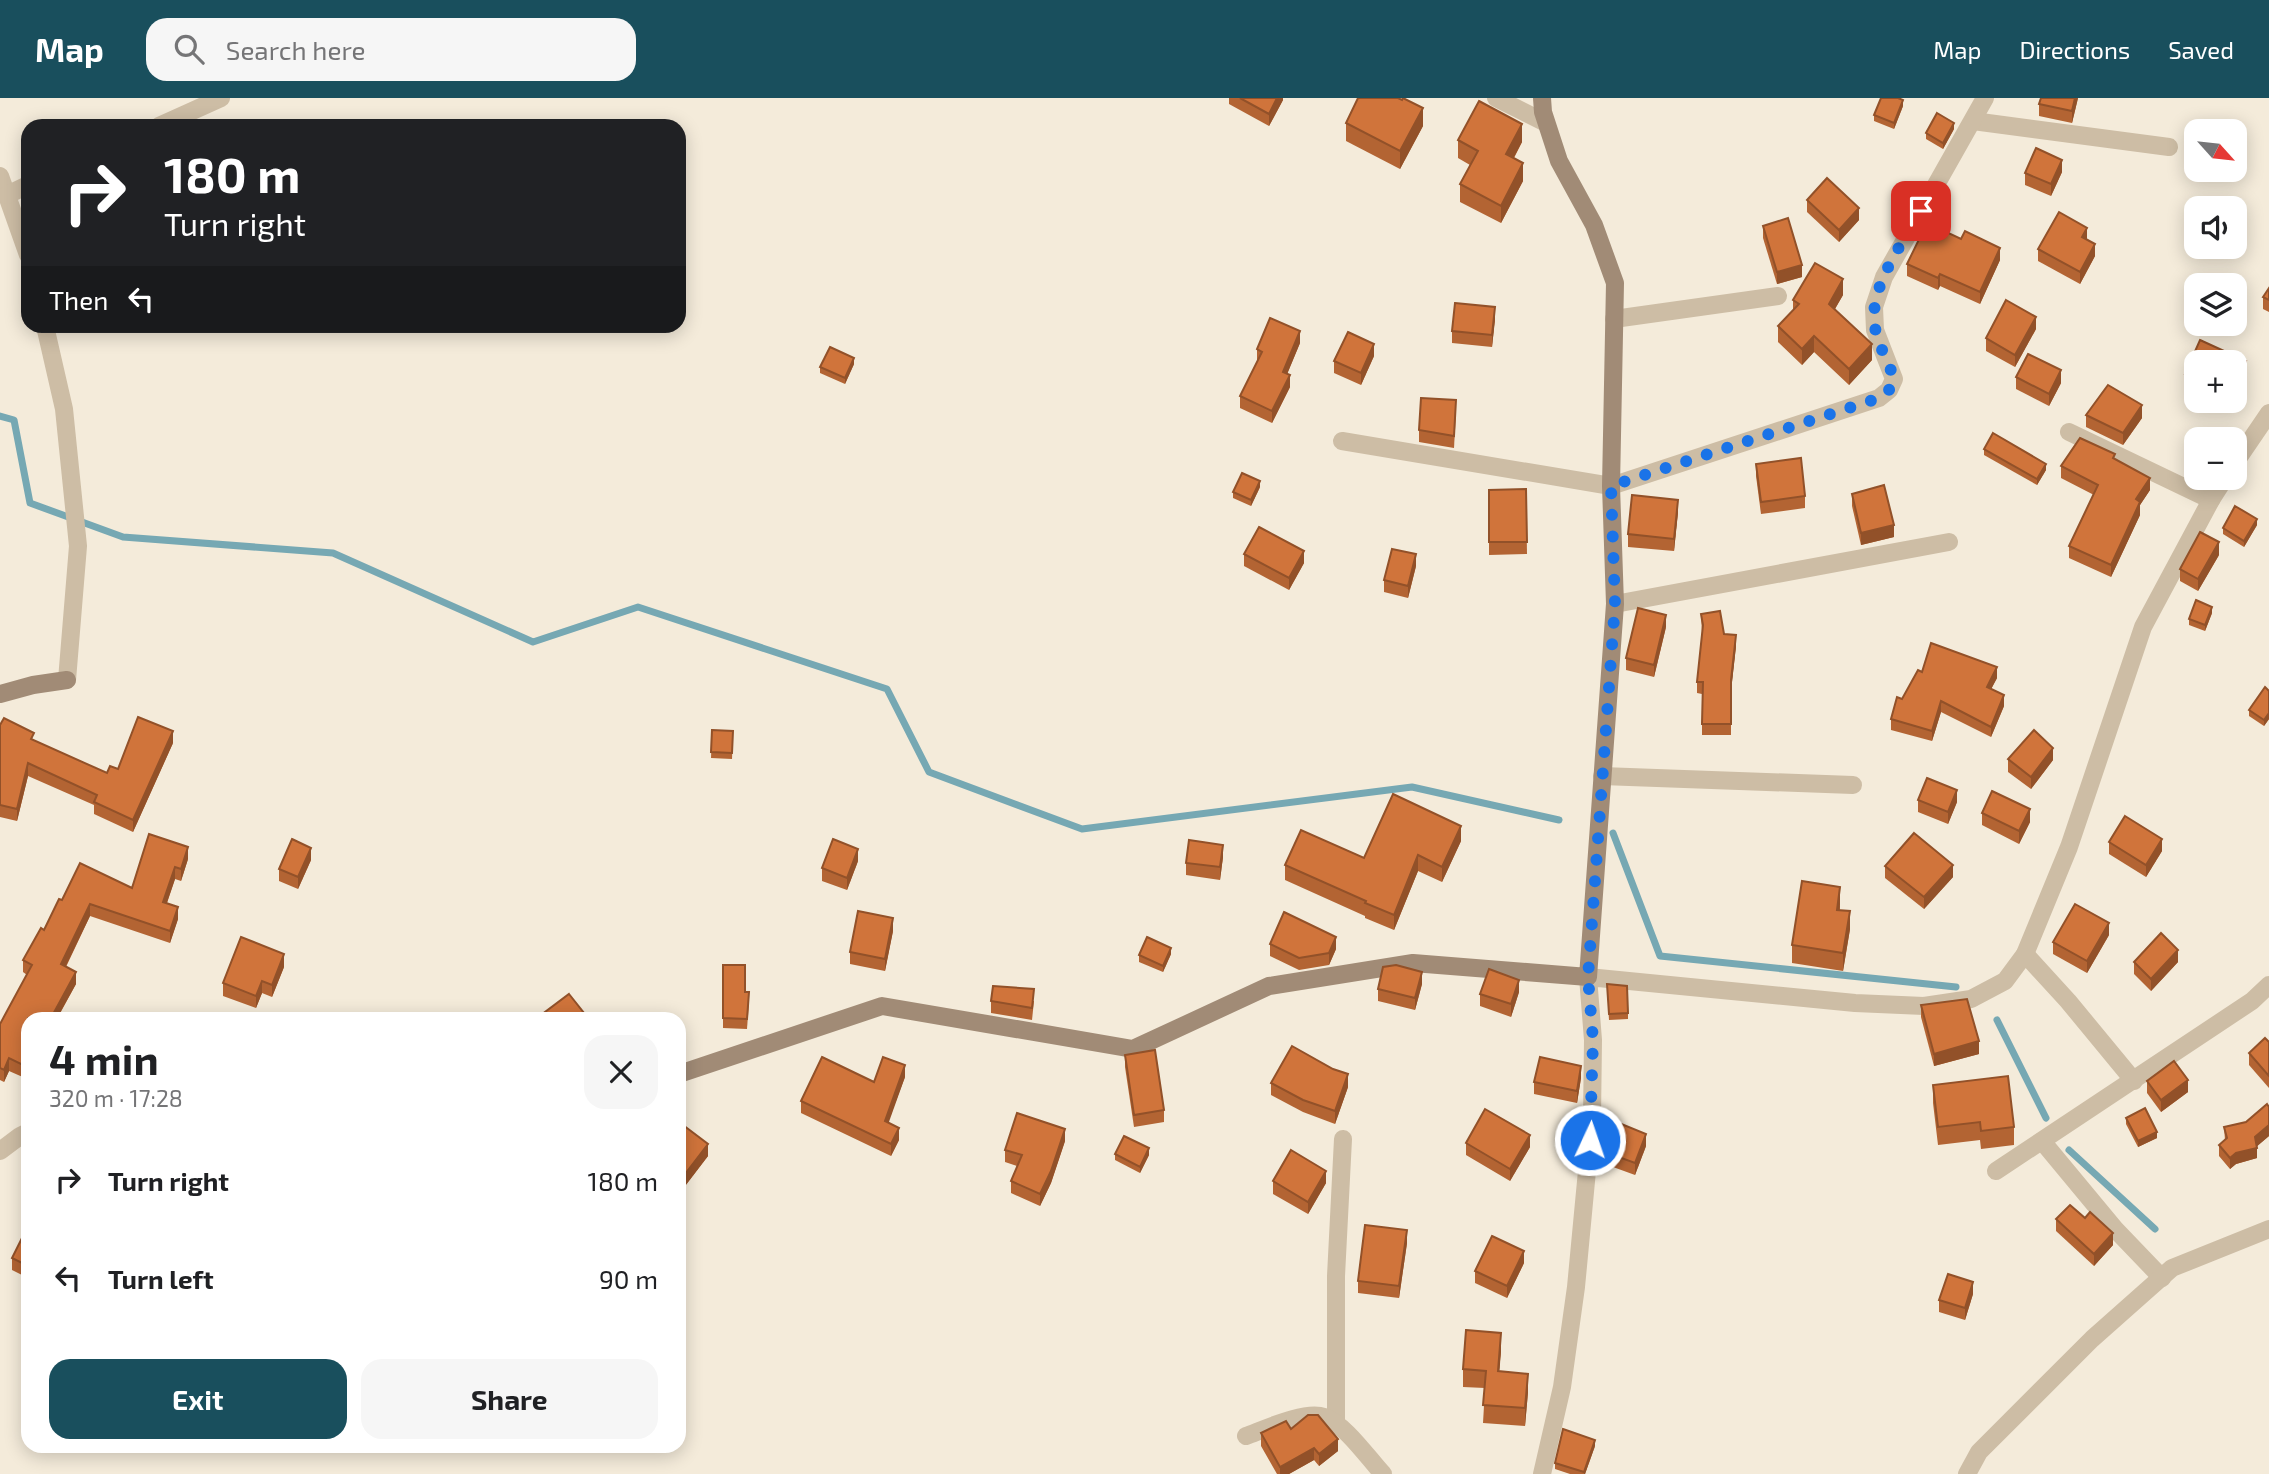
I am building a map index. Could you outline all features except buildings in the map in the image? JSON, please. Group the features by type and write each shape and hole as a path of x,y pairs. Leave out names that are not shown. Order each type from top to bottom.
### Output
{"street":[{"path":"174,119 221,98"},
{"path":"1496,98 1546,123"},
{"path":"1542,98 1546,123 1559,161 1594,225 1615,283 1611,486 1615,604 1588,977 1593,1040 1591,1131 1576,1287 1562,1387 1542,1474"},
{"path":"1342,441 1611,486 1879,398 1889,390 1894,379 1875,330 1874,307 1884,277 1985,98"},
{"path":"1973,121 2169,147"},
{"path":"0,176 21,235"},
{"path":"7,195 21,189"},
{"path":"1614,319 1779,296"},
{"path":"0,694 67,680 78,546 64,409 47,333"},
{"path":"2247,445 2269,413"},
{"path":"2069,432 2211,500"},
{"path":"686,1072 882,1006 1133,1049 1269,986 1413,963 1855,1003 1924,1006 1971,999 2005,981 2025,954 2069,848 2143,626 2217,490"},
{"path":"1615,604 1949,542"},
{"path":"1602,776 1853,785"},
{"path":"2025,954 2134,1081"},
{"path":"1996,1171 2252,1002 2269,985"},
{"path":"0,1151 21,1136"},
{"path":"1336,1423 1336,1276 1343,1139"},
{"path":"2042,1141 2115,1228 2162,1278"},
{"path":"1967,1474 1979,1452 2092,1339 2172,1268 2269,1229"},
{"path":"1246,1436 1296,1418 1322,1416 1336,1423 1382,1474"}],"waterway":[{"path":"0,416 14,420 30,503 123,537 333,553 533,642 638,607 887,689 929,772 1082,829 1412,787 1559,820"},
{"path":"1613,833 1660,956 1956,987"},
{"path":"1997,1020 2046,1118"},
{"path":"2069,1150 2155,1229"}],"route":[{"path":"1590,1140 1593,1040 1588,977 1615,604 1611,486 1879,398 1889,390 1894,379 1875,330 1874,307 1884,277 1921,211"}]}
